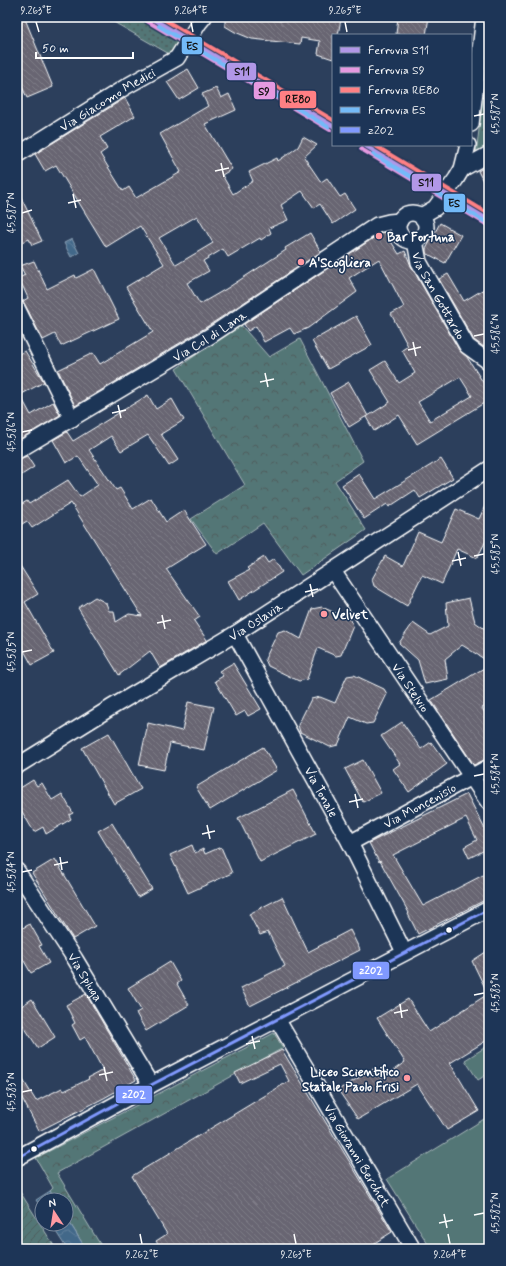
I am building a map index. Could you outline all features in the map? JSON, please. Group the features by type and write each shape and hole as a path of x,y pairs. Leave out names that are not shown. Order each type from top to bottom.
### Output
{"street":[{"path":"472,116 484,17"},
{"name":"Via Giacomo Medici","path":"17,155 127,86 177,58 202,20"},
{"path":"400,221 406,215 413,213 421,216 435,208 459,174 468,146"},
{"path":"459,174 489,154"},
{"name":"Via San Gottardo","path":"400,221 398,228 402,237 410,241 416,241 423,237 425,232 425,223 421,216"},
{"name":"Via Col di Lana","path":"17,451 210,336 377,225 400,221"},
{"name":"Via San Gottardo","path":"416,241 419,262 467,346 489,362"},
{"path":"17,308 72,419"},
{"name":"Via Oslavia","path":"17,766 112,707 235,634 489,469"},
{"name":"Via Stelvio","path":"333,571 489,803"},
{"name":"Via Tonale","path":"235,634 350,843 404,952"},
{"name":"Via Moncenisio","path":"350,843 489,767"},
{"name":"Via Spluga","path":"17,871 75,959 151,1085"},
{"path":"17,1158 151,1085 489,909"},
{"name":"Via Giovanni Berchet","path":"277,1019 413,1249"}],"green space":[{"path":"105,17 135,17 180,43 171,55"},
{"path":"489,45 489,147 476,155"},
{"path":"240,324 269,357 300,339 363,461 335,481 366,530 301,575 263,523 217,554 191,519 245,485 176,369"},
{"path":"274,1033 283,1048 57,1173 68,1192 51,1192 53,1188 36,1158"},
{"path":"489,1045 489,1073 478,1080 465,1060"},
{"path":"489,1116 489,1249 431,1249 387,1179"},
{"path":"17,1187 34,1214 34,1232 45,1232 56,1249 17,1249"},
{"path":"74,1201 103,1249 86,1249 74,1230"}],"water":[{"path":"72,239 79,253 71,257 64,243"},
{"path":"74,1230 86,1249 67,1249 56,1232 74,1232"}],"building":[{"path":"225,17 256,17 280,21 294,17 333,17 341,19 338,34 332,34 332,59 318,54 320,41 301,38 300,44 252,39 225,26"},
{"path":"398,17 429,17 426,34 396,34"},
{"path":"25,19 53,87 27,98 17,75 17,22"},
{"path":"188,69 199,88 179,100 167,82"},
{"path":"216,88 221,98 229,94 236,110 205,124 232,169 222,175 233,194 253,181 249,172 277,158 278,161 298,147 303,137 317,145 304,157 321,182 327,178 340,197 345,194 355,209 333,224 320,204 314,208 302,191 281,205 288,220 269,228 271,233 261,240 260,238 228,257 223,249 203,261 209,271 187,283 200,304 226,289 286,250 285,248 310,233 321,252 205,328 75,406 58,370 93,353 100,364 153,332 126,287 164,264 140,226 106,247 56,165 45,171 35,154 125,98 135,116 100,137 107,149 100,154 123,191 129,187 136,198 181,172 160,134 208,106 202,94","holes":["197,216 213,243 176,265 159,238"]},
{"path":"489,165 489,193 478,171"},
{"path":"17,189 42,241 32,245 29,239 17,245"},
{"path":"440,223 461,235 445,263 426,253 426,249"},
{"path":"385,232 399,254 405,251 411,266 459,350 467,357 486,387 489,385 489,400 417,444 399,415 374,431 366,417 367,416 349,427 330,393 349,382 368,416 390,402 370,370 385,361 399,383 415,373 402,350 408,346 391,314 404,307 379,259 349,278 357,292 308,328 294,334 290,328 264,342 256,326 248,331 244,324 381,233","holes":["460,377 472,396 430,421 418,402"]},
{"path":"34,261 47,289 75,275 76,278 94,269 119,319 61,346 55,334 43,340 23,301 28,298 19,278 25,275 20,266"},
{"path":"448,274 464,301 489,286 489,344 484,347 474,340 439,279"},
{"path":"356,316 372,345 328,369 312,341"},
{"path":"25,351 44,382 20,395 31,415 53,402 60,415 17,441 17,355"},
{"path":"148,395 156,409 172,399 184,420 161,434 178,460 169,466 148,435 121,451 111,436 89,450 116,490 120,488 133,509 151,498 166,522 184,510 206,544 166,569 200,617 194,621 207,640 160,668 150,651 119,675 78,608 95,597 106,603 109,611 114,611 116,622 129,614 142,616 71,503 32,528 27,521 17,527 17,507 27,501 29,504 68,480 80,497 98,485 78,456 66,463 53,440 67,432 73,441"},
{"path":"27,456 34,467 17,478 17,460"},
{"path":"441,459 453,478 420,498 415,490 389,507 387,504 364,519 342,485 359,474 375,499"},
{"path":"489,497 489,535 477,558 457,549 442,584 422,575 407,606 374,586 372,579 385,556 403,566 418,532 441,542 456,509 479,519"},
{"path":"264,557 268,563 274,559 282,572 239,600 228,581 249,570 247,568"},
{"path":"17,561 38,594 25,602 54,653 32,665 17,638"},
{"path":"469,598 475,622 489,632 489,662 462,645 445,659 448,679 425,684 418,660 399,643 413,623 430,635 448,626 446,603"},
{"path":"322,607 351,620 353,626 341,655 336,656 318,648 307,679 299,681 268,666 265,659 278,632 285,630 301,639 312,609"},
{"path":"233,663 261,709 248,716 245,711 236,716 215,681 223,676 219,671"},
{"path":"489,665 489,704 482,708 489,719 489,758 474,765 431,700"},
{"path":"354,675 384,689 387,694 373,723 366,724 350,717 338,745 330,747 300,732 298,725 311,699 320,697 335,703 347,676"},
{"path":"188,702 214,707 204,750 170,743 164,770 139,765 148,723 182,731"},
{"path":"402,722 421,749 431,742 447,764 409,792 393,769 400,764 381,736"},
{"path":"109,733 141,789 114,804 82,748"},
{"path":"263,747 277,770 210,810 196,787"},
{"path":"363,760 381,793 363,802 345,769"},
{"path":"33,780 37,786 42,783 52,800 62,794 73,813 69,815 71,819 46,834 43,827 34,832 17,803 17,790"},
{"path":"293,790 316,834 260,862 238,818"},
{"path":"467,794 489,837 489,848 469,858 464,847 477,840 466,818 393,855 423,906 489,872 489,898 418,934 408,914 409,913 369,843"},
{"path":"112,823 152,889 138,897 98,831"},
{"path":"192,845 195,853 203,849 205,854 221,847 232,873 188,893 170,855"},
{"path":"55,859 95,926 73,939 32,873"},
{"path":"282,897 308,952 350,930 360,950 250,1006 241,988 285,966 268,932 260,935 249,914"},
{"path":"30,924 42,945 39,946 49,963 31,973 17,949 17,931"},
{"path":"489,950 489,1039 450,1063 479,1111 447,1130 417,1084 358,1119 338,1090 375,1068 381,1079 405,1062 377,1018 408,999 429,1032 488,994 472,961"},
{"path":"170,962 181,981 177,984 189,1005 146,1031 136,1013 141,1010 128,988"},
{"path":"86,994 136,1080 39,1131 21,1096 17,1098 17,1070 36,1101 62,1088 64,1091 89,1079 88,1078 103,1070 85,1037 80,1040 72,1025 75,1023 66,1005"},
{"path":"32,999 55,1037 38,1048 17,1016 17,1009"},
{"path":"282,1050 392,1232 373,1244 376,1249 161,1249 156,1241 167,1234 132,1176 289,1081 280,1064 240,1083 235,1073"}],"rail line":[{"name":"S11","path":"150,17 332,125"},
{"name":"RE80","path":"160,17 332,119"},
{"name":"S9","path":"147,21 330,130"},
{"name":"ES","path":"159,26 328,127"},
{"name":"S11","path":"366,146 489,220"},
{"name":"RE80","path":"376,146 489,214"},
{"name":"S9","path":"361,149 486,224"},
{"name":"ES","path":"373,154 484,221"}],"transit line":[{"name":"z202","path":"17,1158 151,1085 489,909"}],"place":[{"name":"Bar Fortuna","path":"379,236"},
{"name":"A'Scogliera","path":"301,262"},
{"name":"Velvet","path":"324,614"},
{"name":"Liceo Scientifico Statale Paolo Frisi","path":"407,1078"}]}
